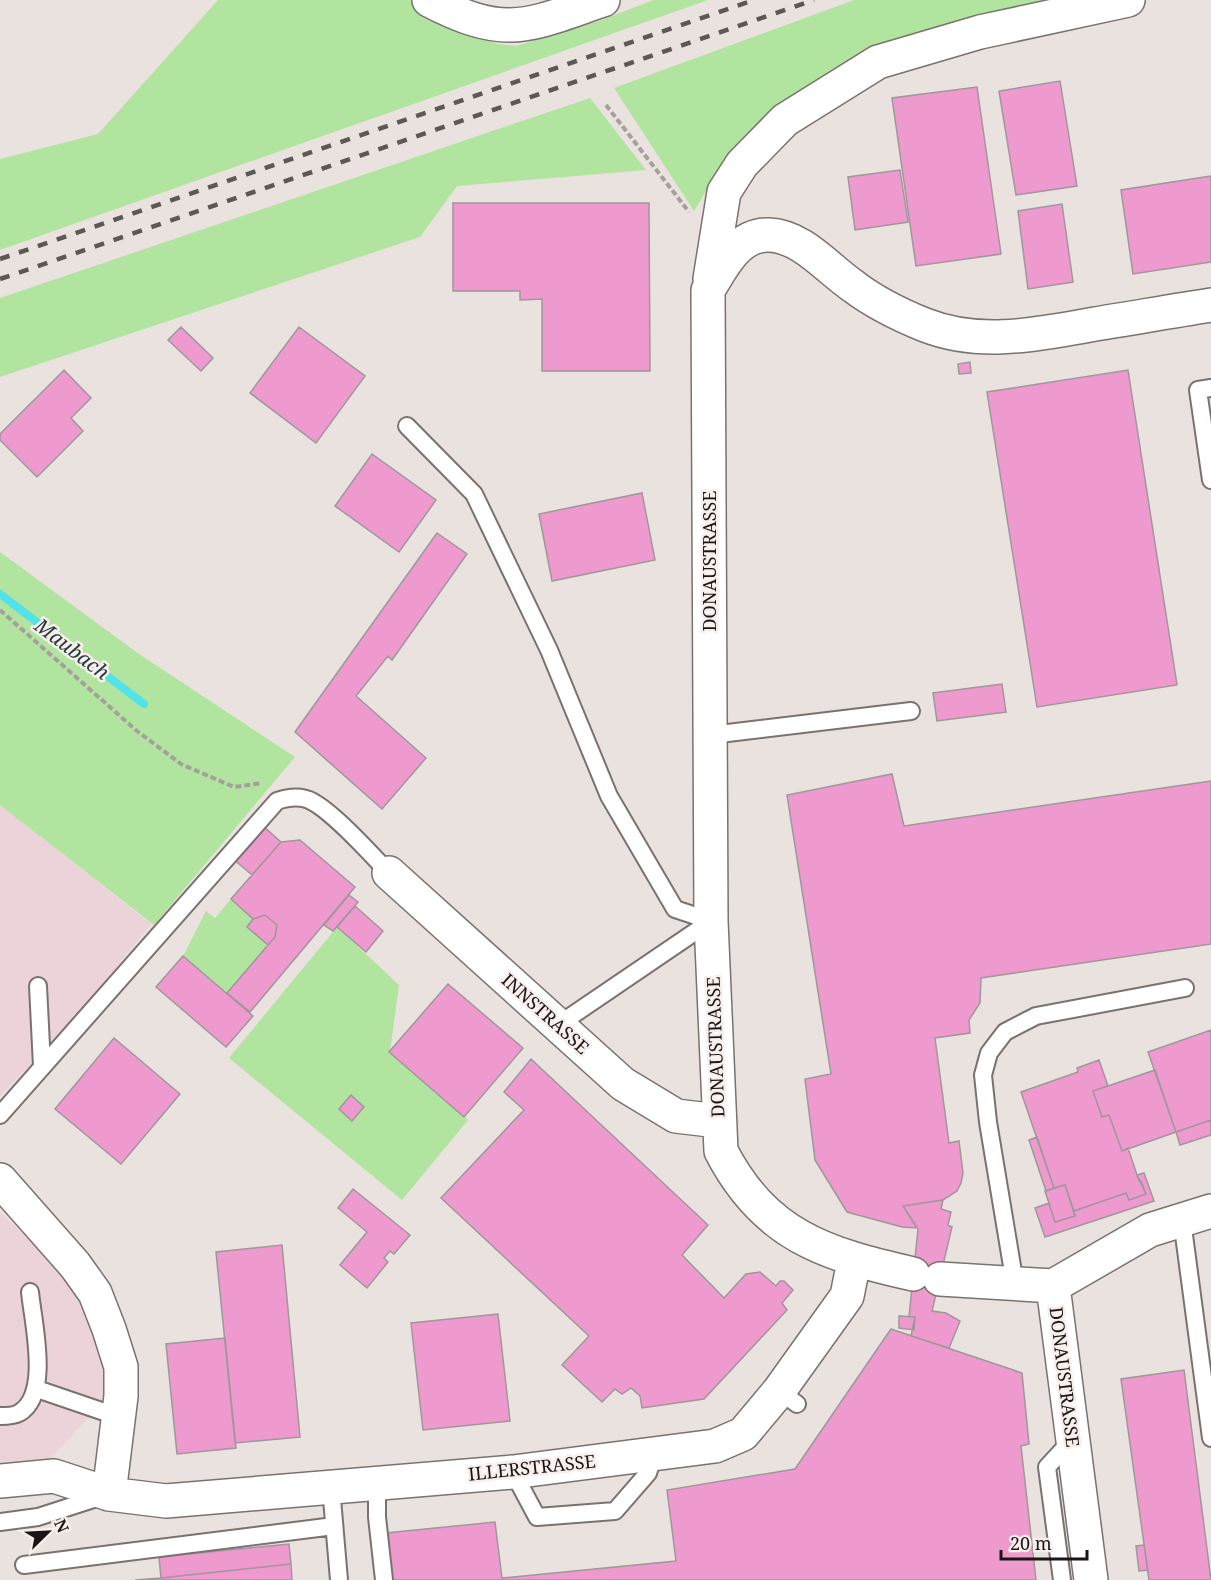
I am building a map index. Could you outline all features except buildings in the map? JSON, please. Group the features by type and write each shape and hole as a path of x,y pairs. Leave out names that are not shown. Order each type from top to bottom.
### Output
{"street":[{"path":"429,0 459,15 488,24 513,27 533,25 603,0"},
{"name":"DONAUSTRASSE","path":"1090,1580 1053,1286 926,1276 854,1261 824,1250 756,1205 737,1182 721,1151 711,921 708,290 724,192 742,164 785,120 878,62 980,32 1128,0"},
{"path":"708,290 738,246 769,235 789,240 818,257 852,286 877,301 926,326 960,334 1011,339 1211,305"},
{"name":"INNSTRASSE","path":"389,873 623,1084 676,1116 718,1121"},
{"path":"0,1180 75,1264 95,1293 121,1367 119,1417 109,1494"},
{"path":"1053,1286 1150,1230 1196,1215"},
{"name":"ILLERSTRASSE","path":"0,1481 54,1476 109,1494 166,1501 513,1472 726,1443 743,1434 788,1398 847,1296 854,1261"}],"lane":[{"path":"1211,388 1198,390 1211,480"},
{"path":"407,426 474,494 549,650 609,796 675,909 711,921"},
{"path":"711,735 911,711"},
{"path":"0,1115 277,801 289,797 314,802 363,845 389,873"},
{"path":"558,1025 711,921"},
{"path":"38,986 42,1066"},
{"path":"1015,1284 988,1122 983,1075 989,1053 1005,1032 1036,1016 1185,988"},
{"path":"1196,1215 1211,1438"},
{"path":"0,1416 17,1415 28,1406 37,1389 38,1373 30,1292"},
{"path":"37,1389 119,1417"},
{"path":"1062,1580 1047,1467 1072,1439"},
{"path":"513,1472 537,1517 615,1511 648,1473 654,1454"},
{"path":"377,1484 377,1517 384,1580"},
{"path":"331,1487 339,1580"},
{"path":"0,1522 38,1517 109,1494"},
{"path":"24,1565 334,1527"}],"path":[{"path":"606,105 715,246"},
{"path":"0,610 137,731 181,764 234,787 269,782"}],"shaded area":[{"path":"0,805 151,924 66,1029 0,1096"},
{"path":"0,1212 68,1278 87,1304 104,1359 104,1401 49,1460 0,1464"}],"green space":[{"path":"218,0 410,0 468,32 498,44 516,46 602,20 653,0 708,0 0,250 0,159 98,134"},
{"path":"854,0 1061,0 1013,10 741,147 706,191 694,211 614,88"},
{"path":"590,98 646,170 457,186 420,237 0,377 0,298"},
{"path":"0,552 139,654 295,757 154,925 0,805"},
{"path":"231,899 253,919 248,927 268,945 227,993 183,956 206,911 215,918"},
{"path":"337,927 399,985 390,1052 468,1120 402,1200 229,1058"}],"waterway":[{"name":"Maubach","path":"0,594 144,704"}],"railway":[{"path":"0,259 754,0"},
{"path":"0,279 814,0"}]}
